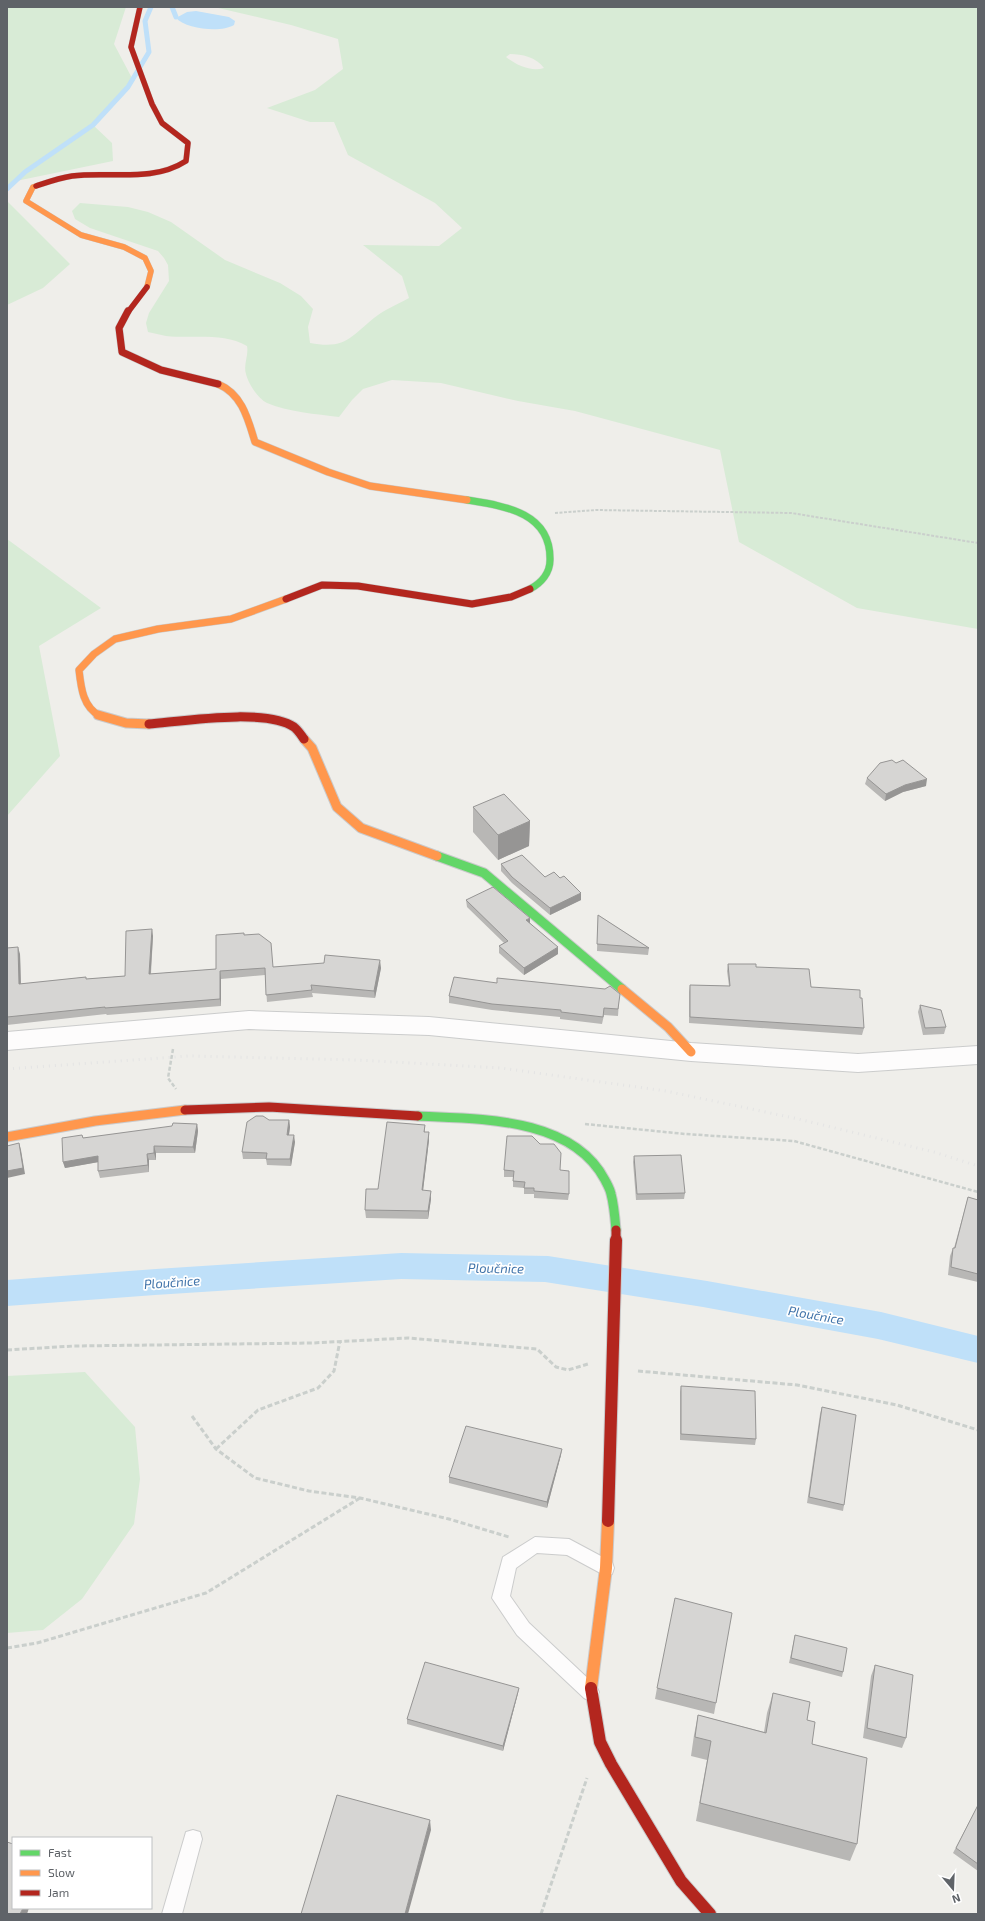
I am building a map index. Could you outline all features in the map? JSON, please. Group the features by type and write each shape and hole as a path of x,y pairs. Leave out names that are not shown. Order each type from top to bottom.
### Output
{"street":[{"path":"140,7 131,47 152,104 162,123 188,143 189,155 185,162 172,168 144,174 76,176 54,179 33,187 26,201 81,235 124,247 145,258 151,271 148,286 129,310 119,328 122,352 161,370 225,386 236,396 243,408 254,442 320,469 370,486 502,505 528,515 541,528 552,547 549,570 537,586 511,598 472,604 358,586 322,585 231,619 158,629 114,639 94,654 79,670 80,687 90,710 110,721 142,725 232,717 270,719 294,727 312,748 336,807 362,828 484,873 668,1027 691,1052"},
{"path":"7,1041 249,1020 429,1026 691,1052 858,1063 978,1055"},
{"path":"7,1137 76,1123 130,1115 203,1108 269,1107 500,1121 538,1128 568,1141 589,1156 601,1172 612,1195 616,1220 614,1346 606,1568 591,1692 600,1742 610,1764 681,1881 710,1914"}],"lane":[{"path":"591,1692 523,1629 501,1598 509,1563 535,1545 569,1547 606,1568"},
{"path":"172,1914 193,1839"}],"path":[{"path":"528,515 596,510 791,513 978,543"},
{"path":"177,1026 168,1078 176,1088 203,1108"},
{"path":"583,1123 686,1134 794,1141 978,1192"},
{"path":"7,1350 74,1346 340,1341 408,1338 537,1349 556,1367 568,1370 587,1364 612,1369 797,1385 897,1405 978,1430"},
{"path":"216,1449 258,1410 318,1388 334,1371 340,1341"},
{"path":"192,1416 216,1449 256,1478 310,1491 360,1498 449,1518 535,1545"},
{"path":"7,1648 37,1643 206,1593 360,1498"},
{"path":"541,1914 600,1742"}],"green space":[{"path":"7,7 126,7 114,44 133,80 93,125 112,143 113,161 16,181 7,189"},
{"path":"214,7 978,7 978,629 857,608 739,542 720,450 575,411 518,401 441,383 392,380 363,389 339,417 293,411 267,403 260,398 254,390 245,371 247,346 218,337 176,337 148,332 146,323 149,313 169,281 168,265 158,251 90,228 75,219 72,211 80,203 128,207 148,212 171,222 225,260 280,283 301,296 313,309 308,327 310,343 323,345 333,344 348,339 378,315 409,298 402,276 363,245 439,246 462,228 435,203 348,155 334,122 310,122 267,108 315,90 343,69 338,39 291,25","holes":["510,54 533,59 544,68 534,69 524,67 514,63 506,57"]},
{"path":"7,201 70,264 43,288 7,305"},
{"path":"7,539 101,608 39,646 60,756 7,816"},
{"path":"85,1372 135,1427 140,1479 134,1524 82,1599 43,1630 7,1633 7,1376"}],"water":[{"path":"196,11 229,17 235,21 234,25 221,29 204,29 187,25 176,18 187,12"},
{"name":"Ploučnice","path":"401,1253 548,1256 707,1281 881,1312 978,1336 978,1363 878,1339 703,1307 545,1282 401,1279 7,1306 7,1280"}],"building":[{"path":"892,760 896,763 903,760 927,779 905,785 886,794 867,778 880,763"},
{"path":"504,794 530,821 498,835 473,807"},
{"path":"522,855 545,877 554,872 560,878 564,876 581,893 550,908 512,877 501,864"},
{"path":"493,887 530,918 526,920 558,947 524,968 499,946 508,941 466,900"},
{"path":"598,915 649,948 597,944"},
{"path":"152,929 149,974 216,969 216,935 244,933 244,935 259,934 271,943 273,967 324,963 325,955 380,960 374,991 311,985 312,990 266,995 265,968 220,971 220,999 105,1007 7,1017 7,948 18,947 19,984 86,977 86,979 125,976 126,931"},
{"path":"728,964 756,964 756,967 809,969 811,987 860,990 864,1028 690,1017 690,985 730,986"},
{"path":"454,977 497,983 497,978 605,989 610,986 620,994 618,1009 604,1008 603,1017 561,1012 561,1010 492,1004 449,996"},
{"path":"920,1005 941,1010 946,1027 925,1028"},
{"path":"256,1116 263,1116 269,1120 289,1120 287,1135 294,1135 290,1159 266,1159 267,1153 242,1152 247,1122"},
{"path":"387,1122 425,1125 424,1132 429,1132 422,1190 431,1191 428,1211 365,1210 366,1189 378,1189"},
{"path":"173,1123 197,1124 193,1147 154,1146 154,1153 147,1154 148,1165 98,1171 98,1156 63,1162 62,1138 82,1135 83,1138 172,1126"},
{"path":"507,1136 532,1136 540,1144 554,1144 561,1153 560,1170 569,1171 569,1194 534,1191 534,1188 524,1188 525,1182 513,1181 514,1171 504,1170"},
{"path":"19,1143 23,1168 7,1171 7,1146"},
{"path":"681,1155 685,1193 637,1194 634,1156"},
{"path":"968,1197 978,1200 978,1274 951,1267 953,1248 955,1248"},
{"path":"681,1386 755,1391 756,1439 681,1434"},
{"path":"822,1407 856,1415 844,1505 809,1497"},
{"path":"466,1426 562,1449 547,1502 449,1477"},
{"path":"675,1598 732,1613 716,1703 657,1688"},
{"path":"795,1635 847,1648 843,1672 791,1658"},
{"path":"425,1662 519,1688 503,1746 407,1719"},
{"path":"875,1665 913,1675 906,1738 867,1728"},
{"path":"773,1693 810,1702 807,1720 815,1722 812,1744 867,1758 857,1844 700,1803 711,1741 695,1737 698,1715 766,1733"},
{"path":"337,1795 430,1820 405,1914 301,1914"},
{"path":"978,1805 978,1864 956,1848"},
{"path":"7,1842 12,1844 12,1909 22,1909 20,1914 7,1914"}],"waterway":[{"path":"7,189 25,172 93,125 128,87 149,52 145,21 151,7"},
{"path":"172,7 176,17"}],"railway":[{"path":"7,1069 189,1056 357,1060 501,1068 666,1091 794,1118 934,1152 978,1166"}],"traffic: fast":[{"path":"467,500 496,505 524,514 536,522 545,532 550,545 549,565 544,578 530,589"},
{"path":"437,856 484,873 622,989"},
{"path":"418,1116 483,1120 516,1124 548,1132 575,1146 597,1165 611,1193 616,1230"}],"traffic: slow":[{"path":"36,186 33,187 26,201 81,235 124,247 145,258 151,271 147,287"},
{"path":"218,384 226,387 238,399 247,416 255,442 328,472 370,486 467,500"},
{"path":"149,724 135,724 108,720 94,713 90,709 83,695 79,670 94,654 115,639 158,629 231,619 286,599"},
{"path":"304,739 312,748 337,807 361,828 437,856"},
{"path":"622,989 668,1027 691,1052"},
{"path":"7,1137 95,1121 185,1110"},
{"path":"591,1688 606,1568 608,1521"}],"traffic: jam":[{"path":"36,186 72,176 148,174 176,167 186,161 188,154 188,143 162,123 152,104 131,47 140,7"},
{"path":"147,287 129,310 119,328 122,352 161,370 218,384"},
{"path":"286,599 322,585 358,586 472,604 511,597 530,589"},
{"path":"149,724 224,718 265,719 282,722 294,727 304,739"},
{"path":"185,1110 269,1107 418,1116"},
{"path":"608,1521 616,1230"},
{"path":"591,1688 600,1742 611,1764 681,1881 710,1914"}]}
